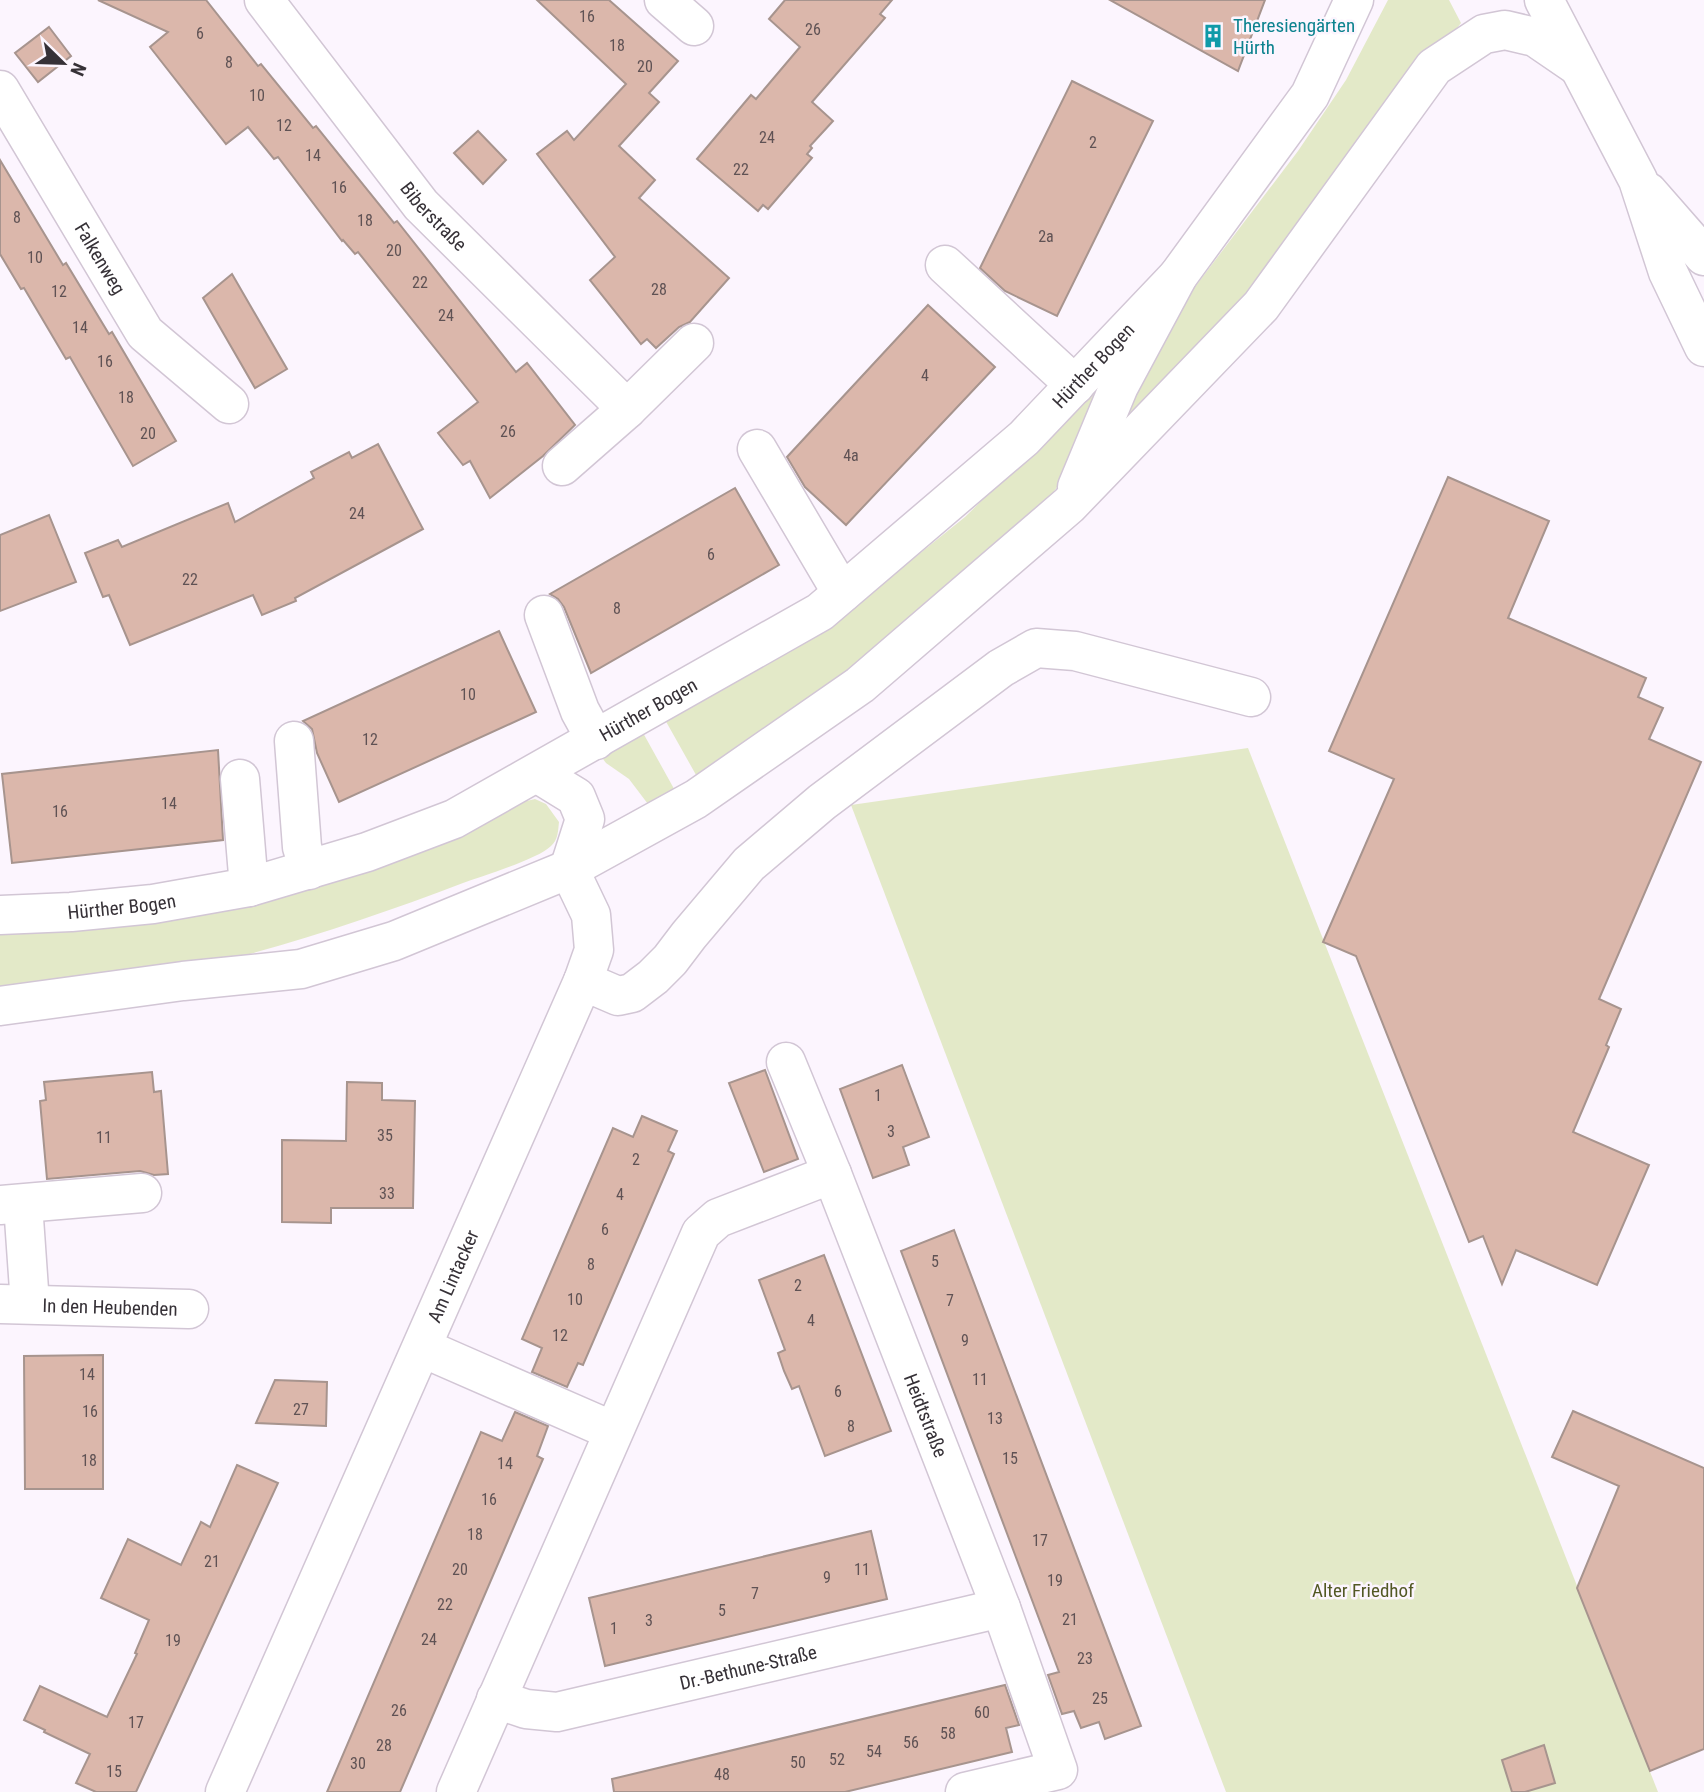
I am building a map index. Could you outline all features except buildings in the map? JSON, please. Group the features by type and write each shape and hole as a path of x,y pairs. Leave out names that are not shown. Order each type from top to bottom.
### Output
{"street":[{"name":"Biberstraße","path":"264,0 421,205 627,409"},
{"path":"664,0 694,26"},
{"name":"Hürther Bogen","path":"0,915 153,904 249,887 367,852 454,819 820,612 1024,438 1178,276 1310,95 1354,0"},
{"path":"1544,0 1638,180 1668,271 1704,347"},
{"name":"Hürther Bogen","path":"0,1006 183,981 301,969 394,941 569,869 696,799 860,685 1069,505 1261,306 1434,66 1484,34 1504,30 1535,37 1576,65"},
{"name":"Falkenweg","path":"0,90 145,333 229,404"},
{"path":"1638,180 1704,256"},
{"path":"945,265 1075,384"},
{"name":"Hürther Bogen","path":"1069,505 1119,386 1178,276"},
{"path":"562,466 627,409 694,343"},
{"path":"757,449 842,593"},
{"path":"544,615 580,711 596,740"},
{"path":"583,981 618,996 632,993 670,960 749,864 822,802 1001,668 1036,648 1074,651 1251,697"},
{"path":"295,741 302,847 309,870"},
{"path":"537,773 576,797 585,819 569,869"},
{"path":"240,779 249,887"},
{"name":"Am Lintacker","path":"225,1792 583,981 594,950 591,915 569,869"},
{"name":"Heidtstraße","path":"786,1062 1001,1608 1058,1770 965,1792"},
{"path":"456,1792 701,1233 718,1218 832,1174"},
{"name":"In den Heubenden","path":"142,1193 11,1204 15,1304 189,1309"},
{"path":"423,1348 612,1432"},
{"name":"Dr.-Bethune-Straße","path":"496,1699 526,1709 557,1712 1001,1608"}],"green space":[{"path":"1388,0 1449,0 1461,23 1290,246 1124,426 1163,329 1298,151 1346,80"},
{"path":"1120,346 1071,466 1049,499 853,670 700,782 664,718 829,621 898,571 965,517 1037,446"},
{"path":"642,731 678,796 651,808 629,779 606,763 600,755"},
{"name":"Alter Friedhof","path":"1248,748 1658,1792 1226,1792 851,805"},
{"path":"535,799 546,804 559,822 556,838 544,851 510,867 356,922 246,955 154,974 0,1000 0,927"}],"place":[{"name":"Theresiengärten Hürth","path":"1213,36"}]}
